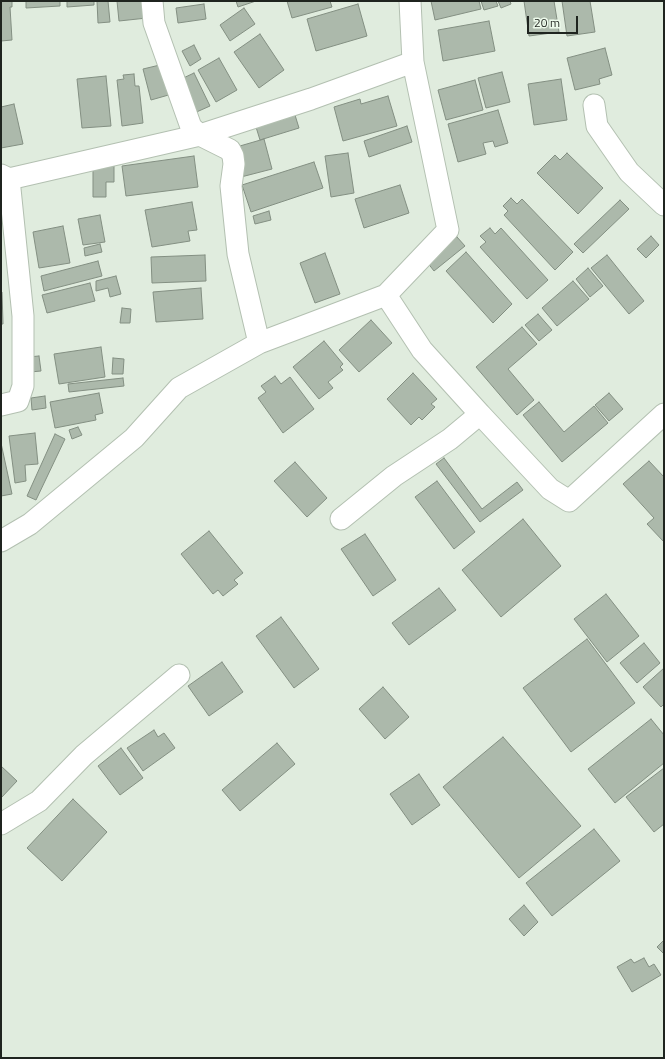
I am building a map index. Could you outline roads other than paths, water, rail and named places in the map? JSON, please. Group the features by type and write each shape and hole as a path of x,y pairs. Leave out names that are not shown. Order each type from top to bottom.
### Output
{"street":[{"path":"152,1 154,23 191,127 200,135 230,150 234,156 231,186 238,254 259,343"},
{"path":"1,541 30,524 134,438 179,388 259,343 386,295 448,230 412,62 410,1"},
{"path":"1,405 18,400 23,386 23,316 5,177 200,135 311,99 412,62"},
{"path":"594,105 596,126 629,172 664,205"},
{"path":"386,295 422,350 550,489 569,501 664,414"},
{"path":"341,518 394,476 450,439 480,414"},
{"path":"1,824 39,801 84,755 179,675"}]}
